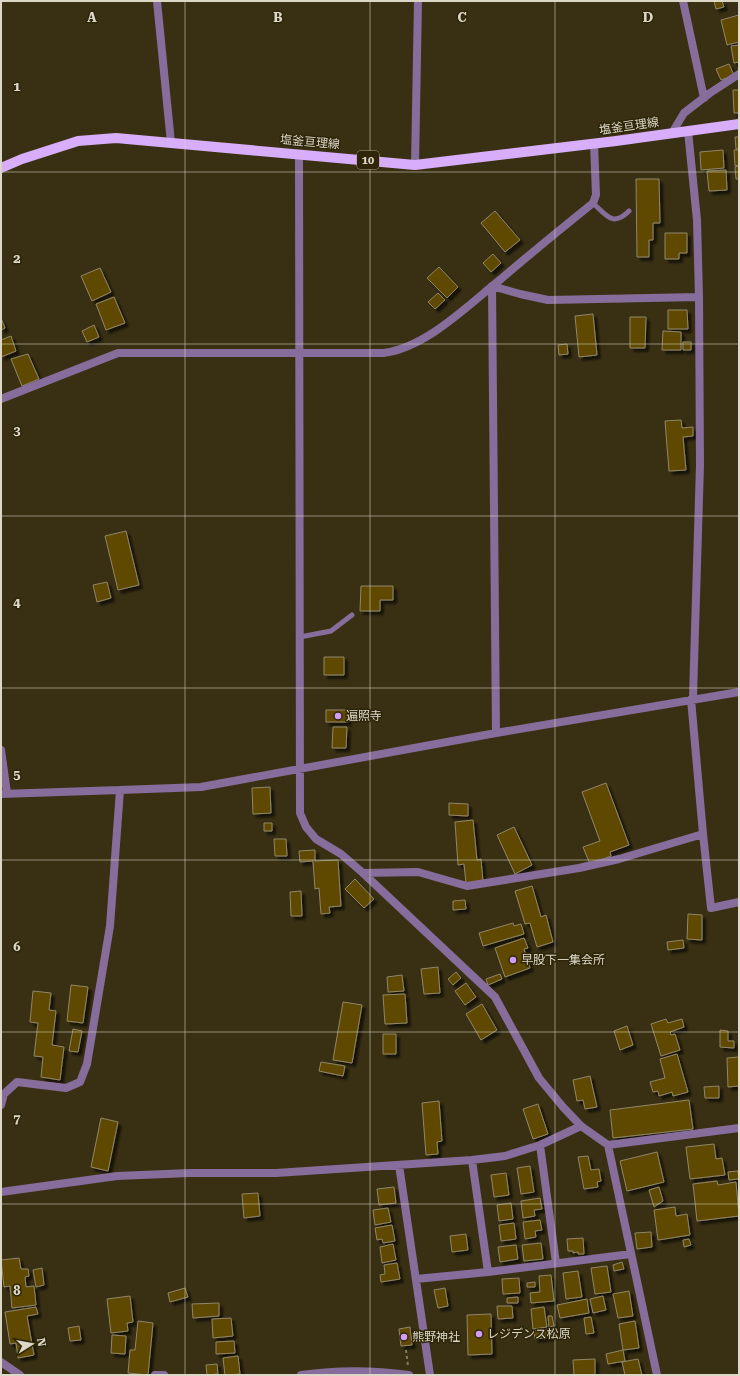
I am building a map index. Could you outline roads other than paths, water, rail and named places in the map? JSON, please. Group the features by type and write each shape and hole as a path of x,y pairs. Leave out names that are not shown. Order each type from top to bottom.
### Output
{"main road":[{"name":"塩釜亘理線","path":"1,168 78,141 116,138 415,165 594,144 739,124"}],"street":[{"path":"157,1 171,143"},
{"path":"415,165 418,1"},
{"path":"683,1 704,98"},
{"path":"672,133 684,113 739,74"},
{"path":"688,131 697,220 700,464 693,697 691,700 711,908 739,902"},
{"path":"1,399 118,353 383,353 396,351 426,336 453,319 593,203 596,195 594,144"},
{"path":"299,154 300,813 306,827 316,839 341,854 363,873 495,997 539,1078 581,1126 608,1145 739,1128"},
{"path":"492,286 548,300 699,297"},
{"path":"492,286 496,733"},
{"path":"1,750 4,794 201,787 496,733 739,692"},
{"path":"1,1106 4,1094 17,1082 66,1088 80,1082 87,1064 110,926 120,790"},
{"path":"363,873 418,872 467,886 579,868 619,859 703,834"},
{"path":"1,1192 117,1176 190,1173 276,1173 472,1160 505,1156 540,1145 581,1126"},
{"path":"540,1145 556,1263"},
{"path":"608,1145 657,1375"},
{"path":"472,1160 488,1272"},
{"path":"399,1165 430,1375"},
{"path":"416,1279 488,1272 631,1254"},
{"path":"1,1362 20,1375"},
{"path":"301,1375 328,1372 390,1372 409,1375"},
{"path":"155,1375 164,1375"}],"lane":[{"path":"593,203 613,220 622,218 629,211"},
{"path":"300,637 331,631 352,615"}],"place":[{"name":"遍照寺","path":"338,716"},
{"name":"早股下一集会所","path":"513,960"},
{"name":"レジデンス松原","path":"479,1334"},
{"name":"熊野神社","path":"404,1337"}]}
